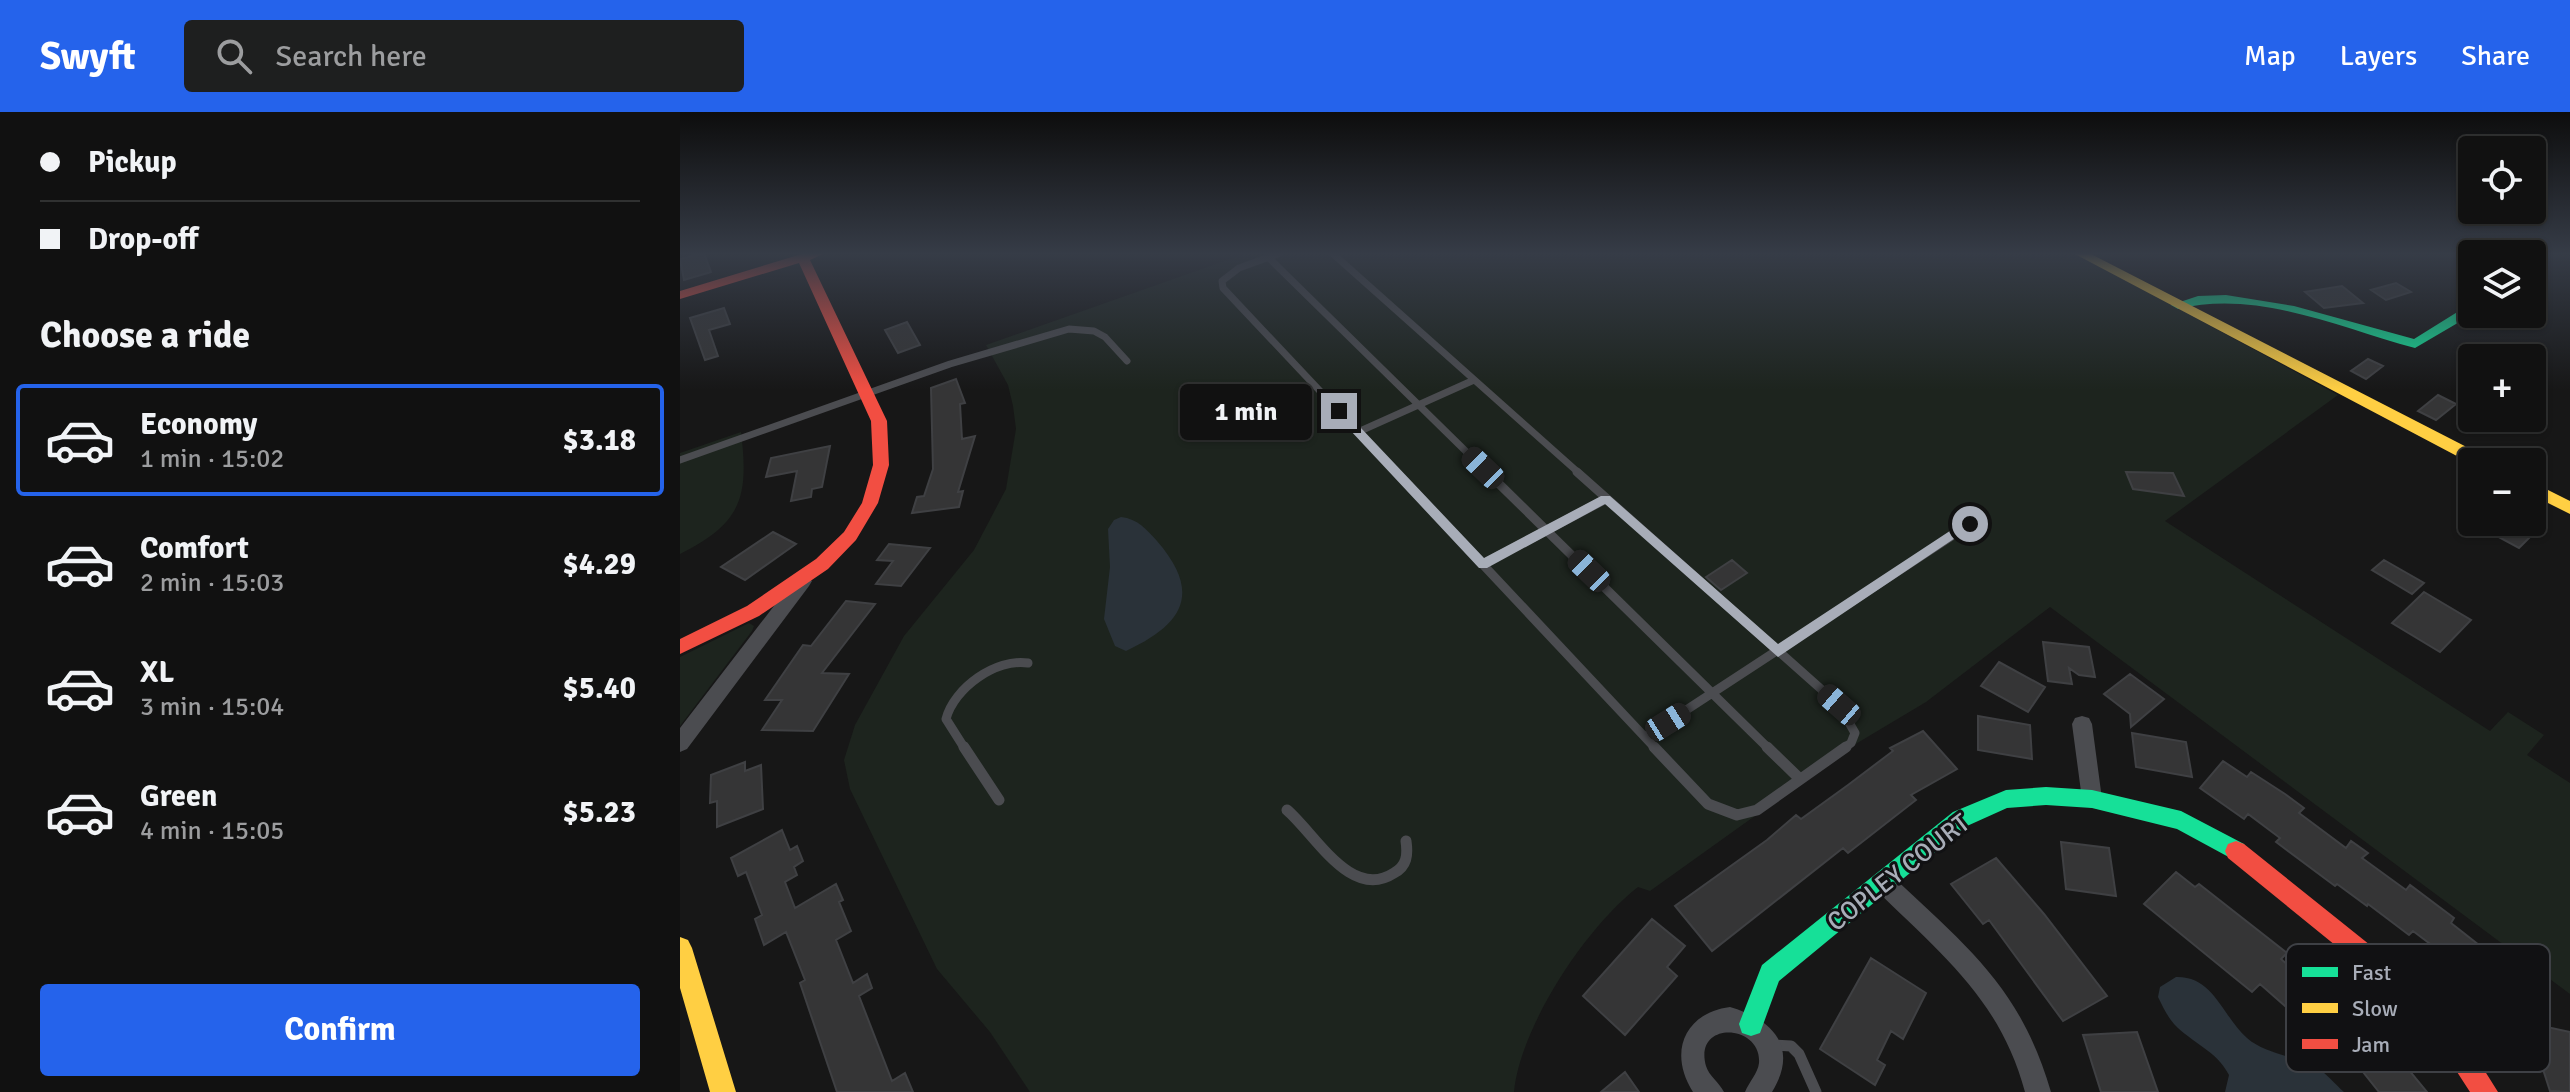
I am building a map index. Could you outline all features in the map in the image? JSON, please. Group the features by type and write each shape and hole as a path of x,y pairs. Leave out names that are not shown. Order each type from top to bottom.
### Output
{"street":[{"path":"680,647 764,605 803,581 828,561 850,536 868,508 877,486 883,440 879,421 829,299"},
{"path":"2166,299 2458,450"},
{"path":"2178,305 2190,299"},
{"path":"2232,299 2376,330 2415,344 2458,318"},
{"path":"2546,495 2570,508"},
{"path":"680,743 803,581"},
{"path":"2082,724 2092,799"},
{"name":"COPLEY COURT","path":"1751,1024 1770,973 1960,819 1983,806 2020,798 2092,799 2181,821 2236,851 2351,944"},
{"path":"1883,882 1979,978 2009,1017 2027,1054 2038,1092"},
{"path":"680,948 723,1092"},
{"path":"1711,1092 1698,1078 1693,1065 1697,1038 1704,1028 1726,1018 1751,1024 1768,1045 1771,1072 1758,1092"},
{"name":"COPLEY COURT","path":"2472,1072 2485,1092"}],"lane":[{"path":"1233,299 1708,804 1728,816 1741,816 1757,810 1851,743 1855,733 1839,705 1383,299"},
{"path":"1311,299 1800,779"},
{"path":"680,460 1005,346 1069,329 1094,331 1105,337 1127,361"},
{"path":"1358,432 1474,380"},
{"path":"1483,564 1606,499"},
{"path":"1645,737 1970,524"},
{"path":"999,800 946,719 946,709 955,697 984,676 1008,663 1021,660 1028,663"},
{"path":"1287,810 1346,873 1362,881 1383,880 1405,864 1409,852 1406,841"},
{"path":"1768,1045 1791,1046 1799,1054 1816,1092"}],"shaded area":[{"path":"1117,299 2160,299 2338,395 2165,521 2490,731 2508,712 2544,735 2527,755 2570,783 2570,994 2550,979 2550,944 2503,944 2050,607 1926,702 1854,745 1650,891 1638,887 1618,905 1577,952 1542,1009 1519,1066 1514,1092 1030,1092 990,1032 937,969 850,789 844,760 855,725 904,636 974,550 1006,489 1016,429 1013,406 1008,385 986,345"},
{"path":"741,432 744,474 737,506 717,531 680,554 680,453"},
{"path":"1121,517 1137,522 1157,541 1179,576 1182,592 1180,605 1162,630 1126,651 1115,646 1104,619 1110,567 1108,529 1114,520"},
{"path":"749,623 754,626 752,631 680,726 680,657"},
{"path":"2176,977 2200,983 2247,1038 2286,1056 2286,1072 2323,1072 2344,1092 2225,1092 2229,1075 2211,1053 2174,1024 2158,997 2160,987"}],"building":[{"path":"2313,299 2358,299 2363,303 2324,308"},
{"path":"724,308 730,324 709,330 718,356 705,360 690,318"},
{"path":"907,322 920,345 898,353 885,330"},
{"path":"2368,359 2383,366 2366,379 2351,371"},
{"path":"956,379 965,403 960,404 962,439 975,436 958,492 963,491 959,507 912,513 917,497 924,496 933,469 931,388"},
{"path":"2438,395 2456,404 2436,420 2418,411"},
{"path":"830,446 822,487 812,489 811,497 791,501 797,471 766,477 771,458"},
{"path":"2126,472 2173,473 2184,496 2133,489"},
{"path":"773,532 796,544 745,580 721,567"},
{"path":"2497,536 2531,536 2519,548"},
{"path":"889,544 930,548 901,586 876,584 893,561 877,560"},
{"path":"1732,560 1747,573 1721,590 1706,577"},
{"path":"2384,560 2424,583 2412,594 2372,570"},
{"path":"2424,592 2471,620 2440,652 2392,623"},
{"path":"846,601 875,604 822,673 849,674 813,731 762,730 782,700 765,700 803,645 811,646"},
{"path":"2043,642 2089,647 2095,677 2079,675 2069,668 2072,684 2048,681"},
{"path":"1999,662 2045,687 2028,712 1981,686"},
{"path":"2130,674 2164,699 2131,727 2130,714 2104,694"},
{"path":"1978,716 2030,725 2032,759 1978,750"},
{"path":"1923,731 1957,769 1911,795 1916,800 1848,853 1843,848 1712,951 1675,906 1767,840 1796,815 1801,819 1848,785 1893,751 1890,748"},
{"path":"2132,733 2186,742 2192,777 2136,767"},
{"path":"2223,761 2247,777 2251,772 2304,808 2299,813 2346,848 2351,841 2368,853 2362,858 2406,890 2410,885 2454,918 2451,923 2478,944 2430,944 2413,931 2409,935 2276,842 2280,838 2248,814 2244,819 2200,788"},
{"path":"745,762 745,771 761,765 763,809 717,827 717,801 710,803 711,775"},
{"path":"782,830 790,850 797,846 803,861 794,867 797,875 785,882 795,908 836,884 843,900 839,902 851,931 836,940 853,983 867,974 872,988 859,996 892,1081 905,1073 913,1092 837,1092 800,983 805,980 786,932 764,945 755,919 762,915 746,872 738,876 731,858"},
{"path":"2061,842 2109,848 2116,896 2066,889"},
{"path":"1996,858 2107,996 2063,1021 1989,920 1983,924 1951,884"},
{"path":"2176,872 2195,887 2199,884 2286,952 2281,959 2286,963 2286,1007 2260,984 2252,992 2144,904"},
{"path":"1652,919 1685,946 1667,967 1677,976 1625,1035 1583,996"},
{"path":"1871,958 1926,993 1903,1039 1891,1031 1877,1060 1885,1065 1875,1085 1820,1049"},
{"path":"2550,1028 2570,1032 2570,1092 2550,1091 2544,1072 2550,1072"},
{"path":"2137,1032 2158,1092 2101,1092 2083,1035"},
{"path":"1625,1072 1639,1092 1601,1092"},
{"path":"2363,1072 2410,1072 2427,1092 2379,1092"}],"traffic: fast":[{"path":"2178,305 2198,300 2226,299 2259,303 2330,318 2415,344 2458,318"},
{"path":"1751,1024 1770,973 1960,819 2006,799 2046,796 2092,799 2181,821 2236,851"}],"traffic: slow":[{"path":"2167,299 2458,450"},
{"path":"2546,495 2570,508"},
{"path":"680,948 723,1092"}],"traffic: jam":[{"path":"680,647 753,611 822,564 850,536 870,503 881,465 879,421 822,299"},
{"path":"2236,851 2351,944"},
{"path":"2472,1072 2485,1092"}],"route":[{"path":"1339,411 1483,564 1606,499 1778,651 1970,524"}]}
